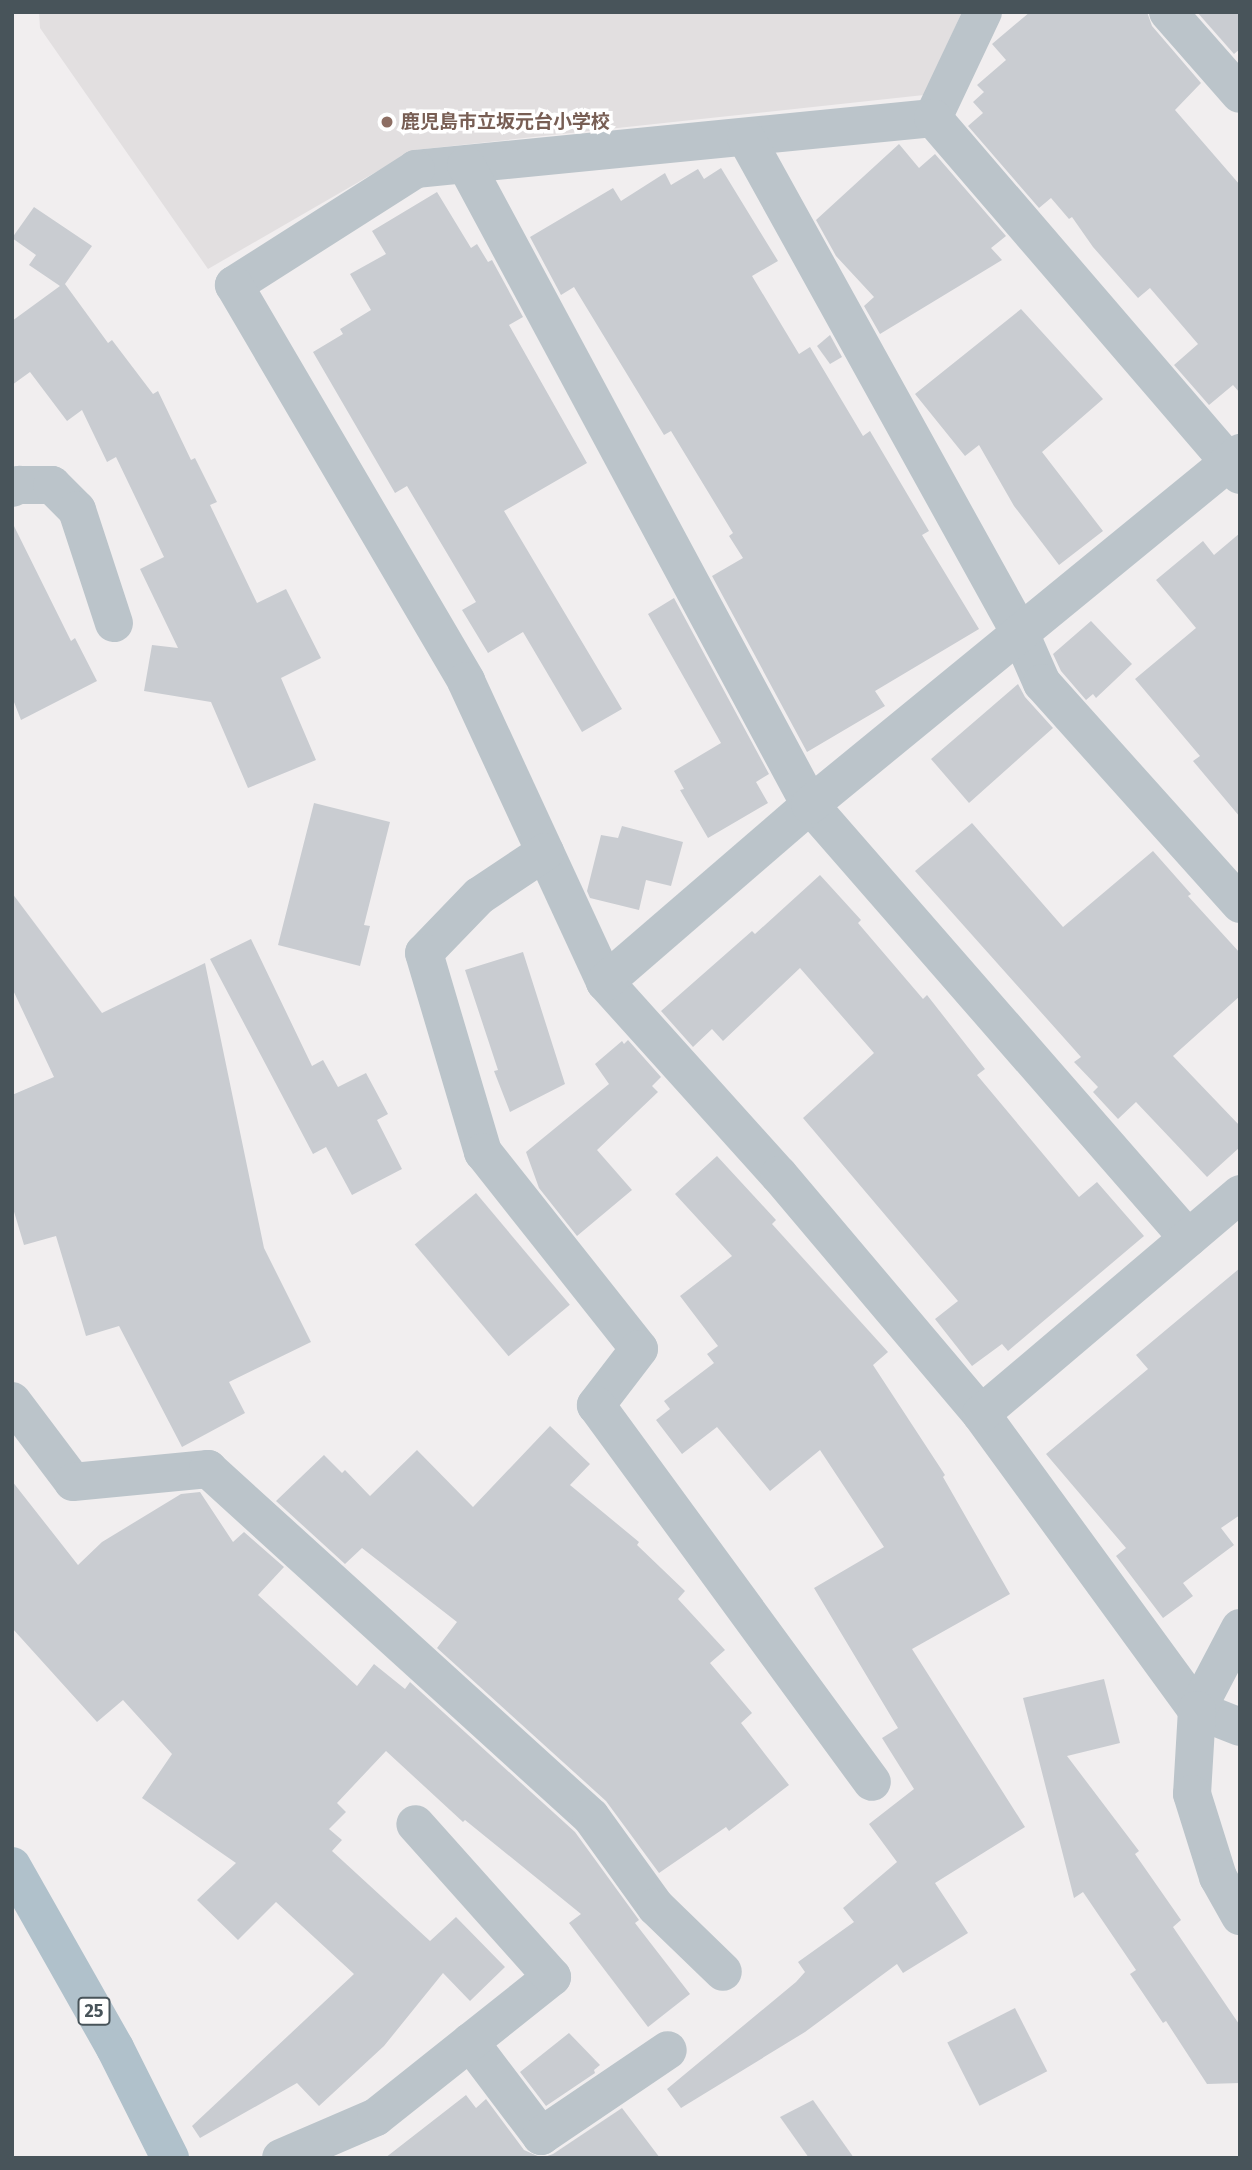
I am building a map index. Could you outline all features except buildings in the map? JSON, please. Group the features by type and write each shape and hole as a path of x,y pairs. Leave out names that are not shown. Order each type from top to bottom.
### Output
{"main road":[{"name":"25","path":"12,1866 115,2048 170,2158"}],"street":[{"path":"933,118 983,12"},
{"path":"1168,12 1240,94"},
{"path":"933,118 416,169 234,285 466,681 606,982 779,1175 981,1413 1197,1710 1240,1727"},
{"path":"606,982 810,805 1020,633 1236,463 933,118"},
{"path":"746,138 1020,633 1042,683 1240,904"},
{"path":"466,165 810,805 1188,1238"},
{"path":"12,488 19,485 52,485 77,510 114,623"},
{"path":"544,852 479,896 424,953 483,1152 639,1349 596,1405 872,1782"},
{"path":"981,1413 1240,1194"},
{"path":"12,1401 72,1482 208,1469 591,1817 656,1907 723,1972"},
{"path":"1240,1628 1197,1710 1192,1794 1218,1877 1240,1916"},
{"path":"281,2158 376,2117 552,1977 415,1824"},
{"path":"470,2042 541,2136 668,2050"}],"shaded area":[{"name":"鹿児島市立坂元台小学校","path":"39,12 962,12 924,95 414,150 208,269 40,28"}],"place":[{"name":"鹿児島市立坂元台小学校","path":"387,122"}]}
